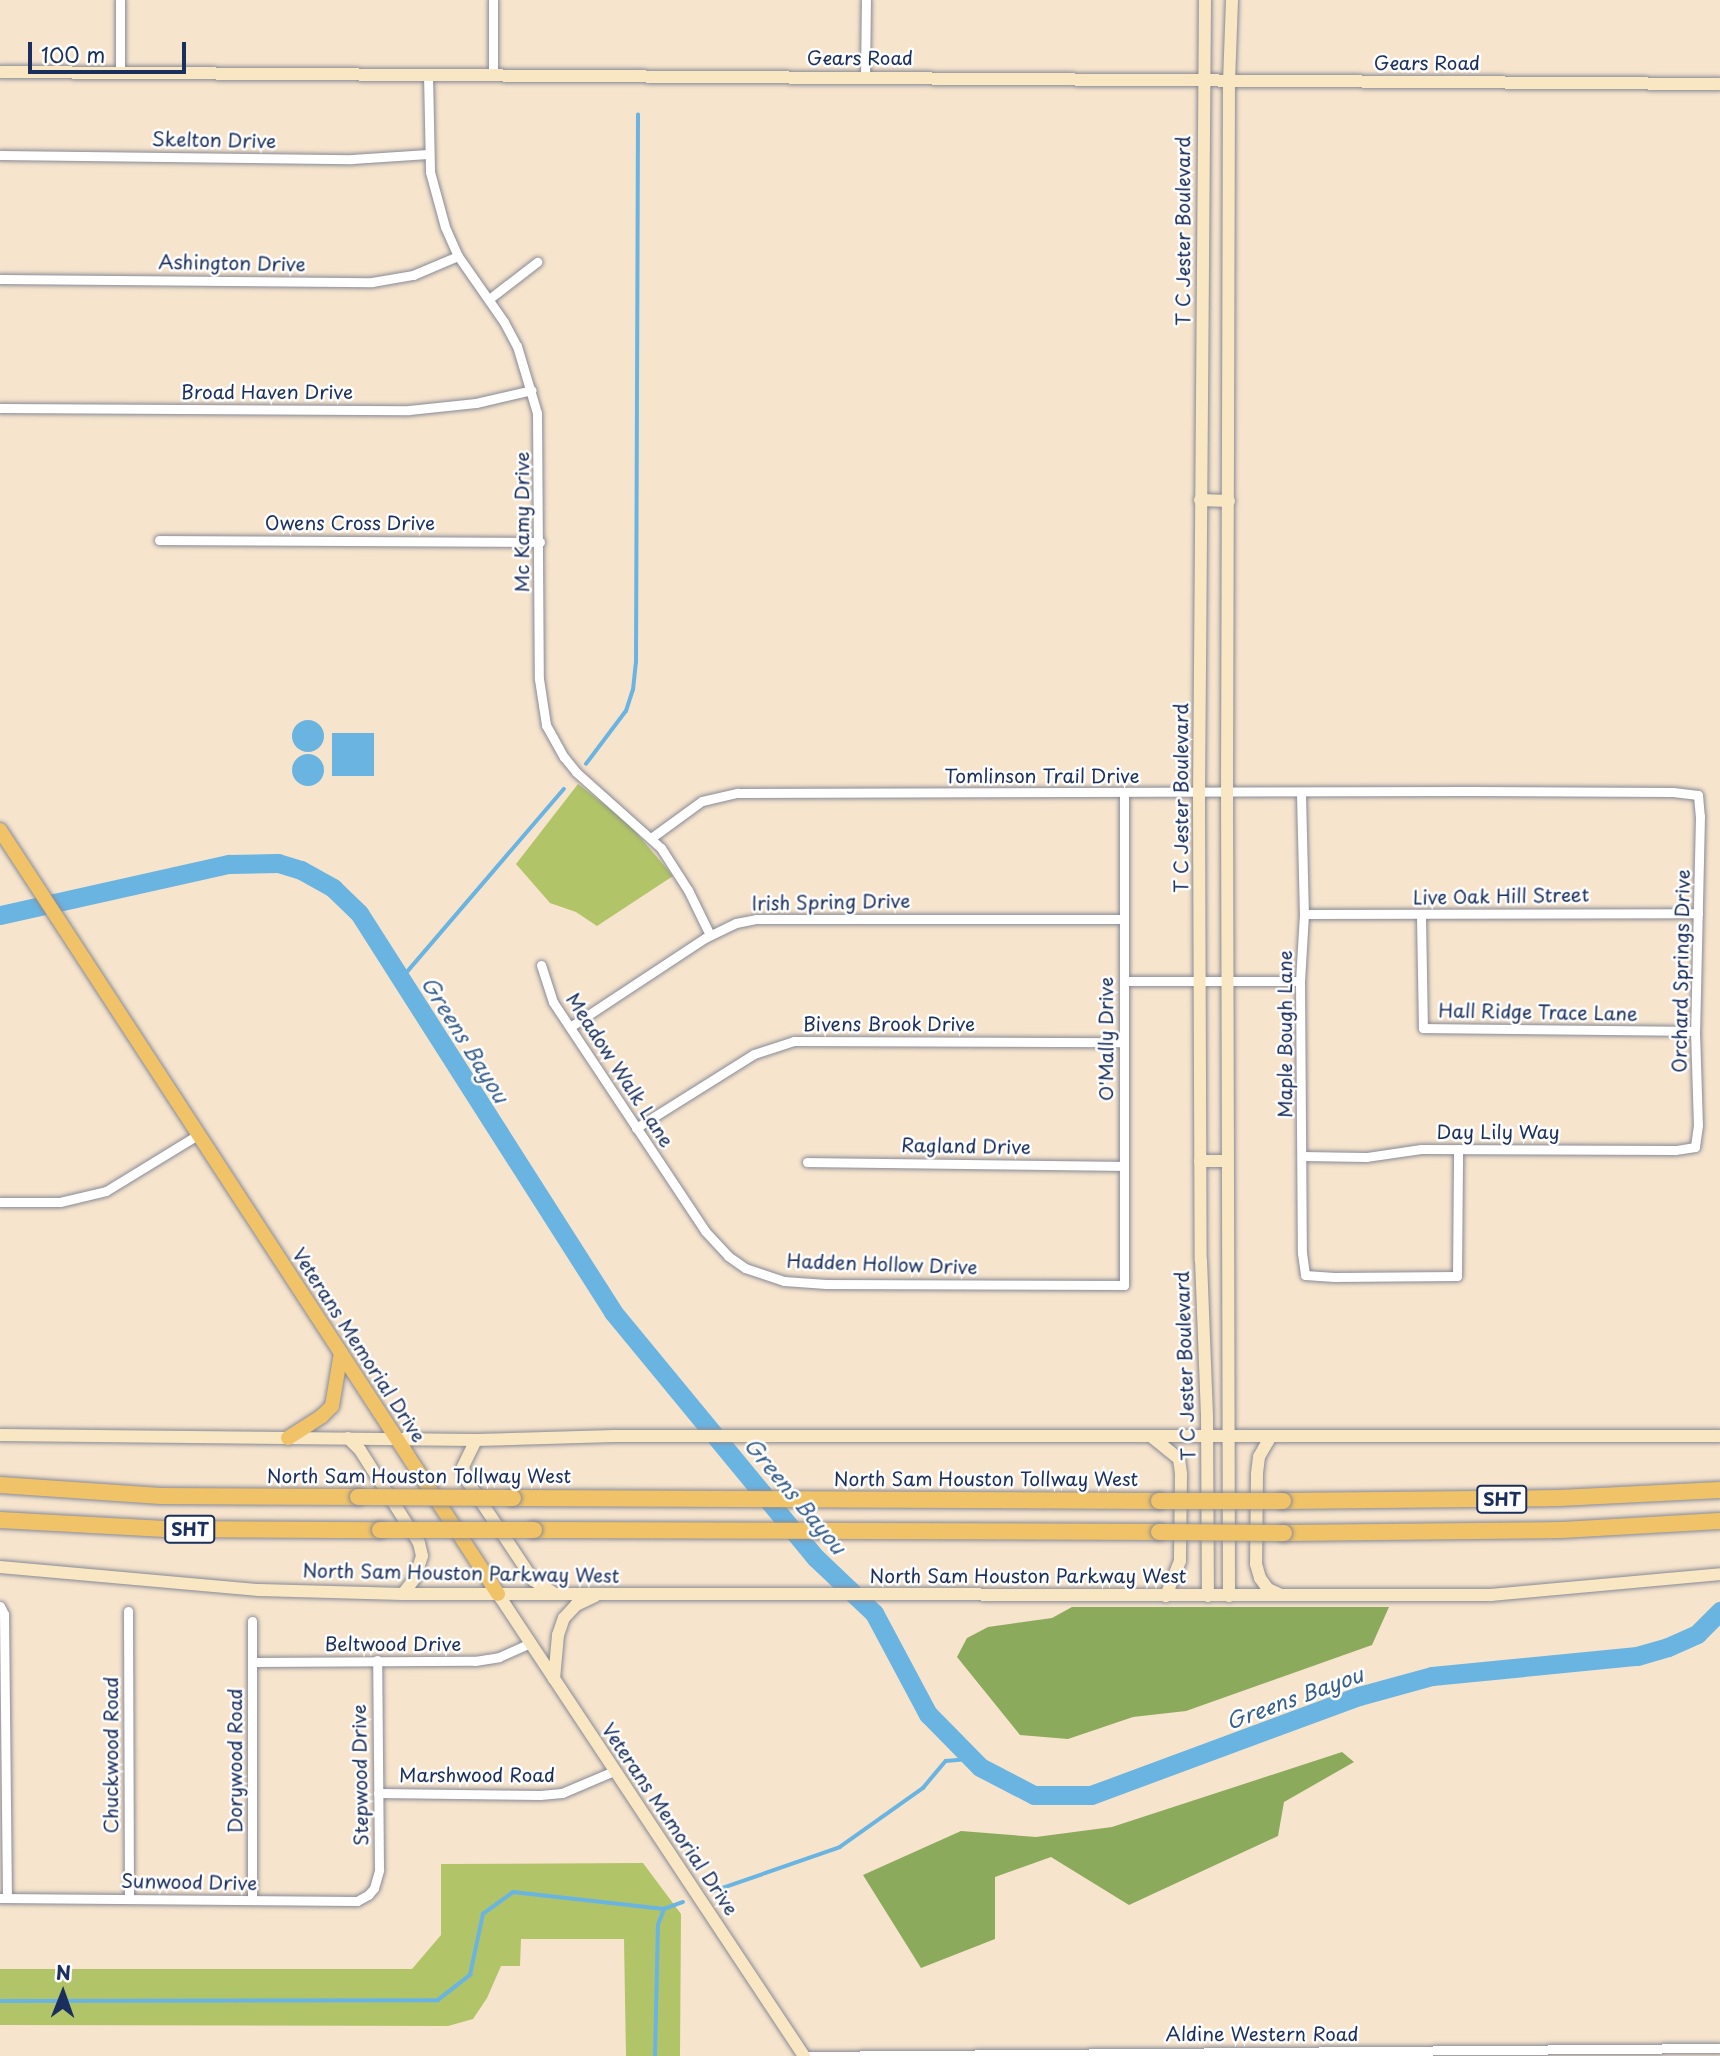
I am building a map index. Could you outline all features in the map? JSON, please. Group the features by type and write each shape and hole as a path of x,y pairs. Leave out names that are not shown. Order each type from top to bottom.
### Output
{"highway":[{"name":"North Sam Houston Tollway West","path":"0,1485 161,1496 1159,1502 1560,1498 1720,1490"},
{"name":"SHT","path":"0,1520 165,1529 1284,1533 1562,1530 1720,1521"}],"main road":[{"name":"T C Jester Boulevard","path":"1205,0 1199,793 1200,1160 1208,1596"},
{"name":"T C Jester Boulevard","path":"1229,1596 1227,793 1229,82 1232,0"},
{"name":"Gears Road","path":"0,72 1720,84"},
{"path":"1203,264 1229,264"},
{"path":"1200,500 1229,500"},
{"name":"Veterans Memorial Drive","path":"0,830 530,1643 804,2056"},
{"path":"1200,1160 1227,1161"},
{"path":"288,1438 323,1416 332,1406 341,1353"},
{"path":"0,1435 476,1440 614,1436 1720,1436"},
{"path":"1151,1436 1179,1459 1181,1474 1180,1561 1166,1596"},
{"path":"1271,1436 1259,1457 1256,1474 1256,1564 1260,1578 1268,1589 1283,1596"},
{"path":"348,1438 360,1450 419,1543 422,1556 415,1578 404,1594"},
{"path":"476,1440 463,1467 468,1482 534,1580 556,1594"},
{"name":"North Sam Houston Parkway West","path":"0,1567 259,1590 404,1594 1491,1595 1720,1574"},
{"path":"554,1679 558,1634 564,1618 576,1605 599,1594"}],"street":[{"path":"120,0 120,72"},
{"path":"493,0 493,75"},
{"path":"865,77 866,0"},
{"name":"Mc Kamy Drive","path":"428,74 428,154 436,199 458,256 517,345 533,390 539,438 539,679 546,725 576,772 651,838 676,869 710,935"},
{"name":"Skelton Drive","path":"0,155 352,159 428,154"},
{"name":"Ashington Drive","path":"0,279 372,282 413,275 458,256"},
{"path":"489,299 537,262"},
{"name":"Broad Haven Drive","path":"0,408 409,411 476,403 533,390"},
{"name":"Owens Cross Drive","path":"159,540 540,542"},
{"name":"Tomlinson Trail Drive","path":"651,838 702,801 738,793 1484,792 1698,795"},
{"name":"O'Mally Drive","path":"1124,793 1124,1285"},
{"name":"Maple Bough Lane","path":"1301,794 1304,914 1300,981 1305,1275 1334,1278 1457,1276 1458,1149"},
{"name":"Orchard Springs Drive","path":"1695,1147 1698,1125 1695,1031 1698,795"},
{"name":"Live Oak Hill Street","path":"1304,914 1421,916 1487,911 1698,913"},
{"name":"Hall Ridge Trace Lane","path":"1421,916 1423,1028 1695,1031"},
{"name":"Irish Spring Drive","path":"570,1027 710,935 736,923 780,917 1124,919"},
{"name":"Meadow Walk Lane","path":"541,965 547,988 570,1027 677,1190"},
{"path":"1124,981 1300,981"},
{"name":"Bivens Brook Drive","path":"636,1128 754,1054 794,1041 1124,1042"},
{"path":"0,1202 60,1202 106,1191 199,1134"},
{"name":"Day Lily Way","path":"1302,1156 1366,1157 1421,1149 1675,1150 1695,1147"},
{"name":"Ragland Drive","path":"807,1162 1124,1166"},
{"name":"Hadden Hollow Drive","path":"677,1190 705,1231 728,1256 754,1273 775,1279 826,1284 1124,1285"},
{"path":"0,1606 4,1614 3,1898"},
{"name":"Chuckwood Road","path":"128,1611 129,1899"},
{"name":"Dorywood Road","path":"252,1621 253,1900"},
{"name":"Beltwood Drive","path":"252,1661 475,1661 499,1657 530,1643"},
{"name":"Stepwood Drive","path":"374,1888 379,1870 377,1660"},
{"name":"Marshwood Road","path":"378,1793 562,1793 614,1771"},
{"name":"Sunwood Drive","path":"3,1898 357,1901 374,1888"},
{"name":"Aldine Western Road","path":"804,2056 1720,2048"}],"green space":[{"path":"578,784 628,823 673,876 597,926 576,912 550,903 516,864"},
{"path":"1072,1607 1389,1607 1372,1645 1186,1711 1133,1717 1068,1739 1020,1735 957,1657 967,1638 988,1627 1052,1618"},
{"path":"1342,1752 1354,1762 1284,1802 1278,1836 1129,1905 1051,1857 995,1877 995,1939 921,1968 863,1875 961,1831 1036,1837 1112,1827"},
{"path":"643,1863 681,1914 680,2056 626,2056 624,1939 521,1939 520,1966 501,1966 487,1998 473,2019 448,2026 0,2025 0,1969 412,1969 441,1935 441,1864"}],"water":[{"path":"308,720 319,725 324,736 319,747 308,752 297,747 292,736 297,725"},
{"path":"332,733 374,733 374,776 332,776"},
{"path":"308,754 319,759 324,770 319,781 308,786 297,781 292,770 297,759"}],"waterway":[{"path":"586,764 626,711 633,690 636,663 638,115"},
{"path":"401,979 564,789"},
{"name":"Greens Bayou","path":"0,915 229,864 278,863 301,870 333,888 359,913 613,1312 816,1558 874,1613 928,1714 980,1767 1034,1795 1091,1795 1359,1696 1432,1676 1637,1656 1668,1647 1697,1634 1720,1611"},
{"path":"714,1891 840,1847 923,1788 946,1761 971,1759"},
{"path":"0,2001 438,2000 470,1975 483,1914 513,1892 664,1909 683,1902"},
{"path":"655,2056 658,1925 664,1909"}]}
